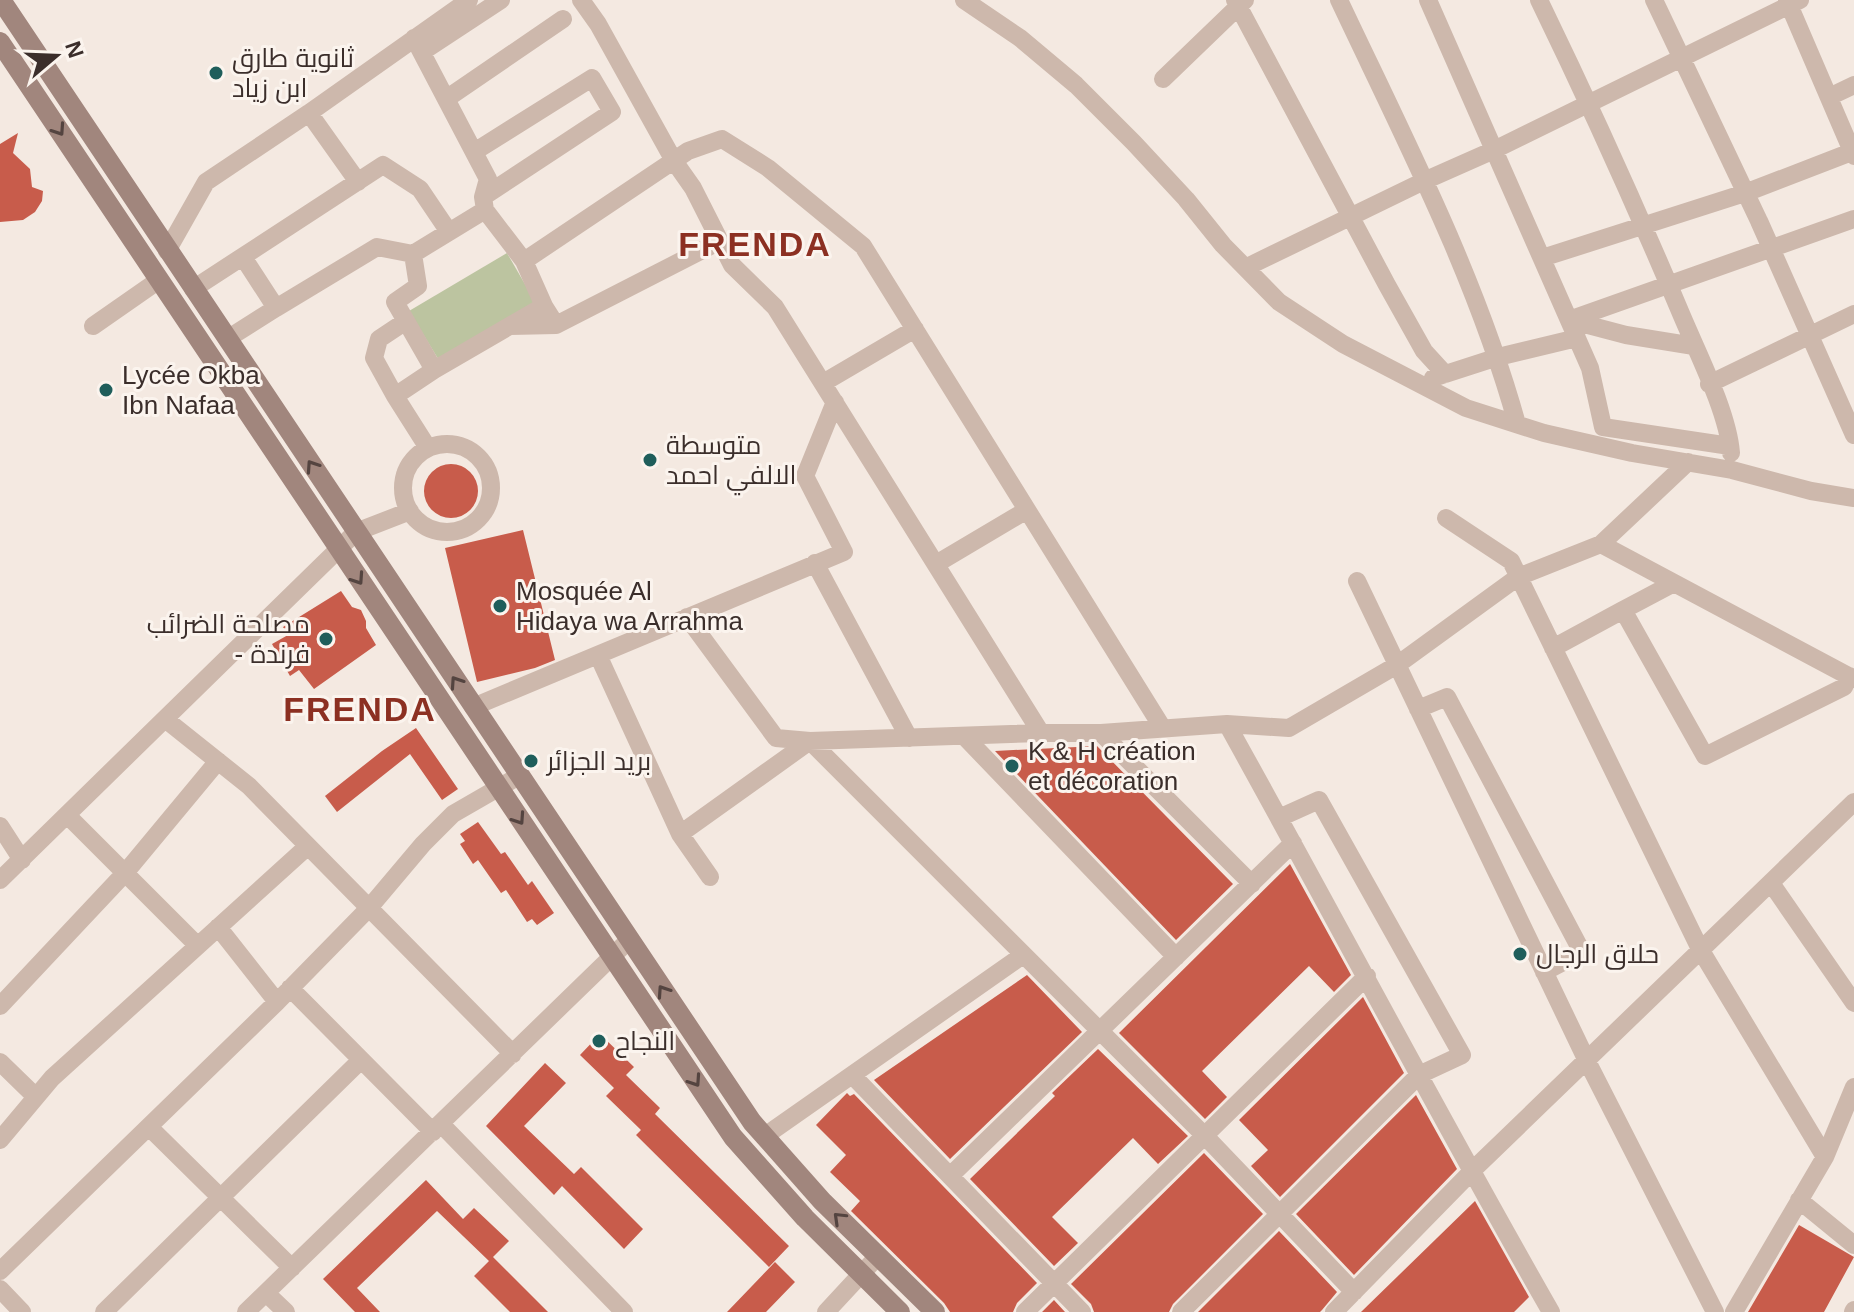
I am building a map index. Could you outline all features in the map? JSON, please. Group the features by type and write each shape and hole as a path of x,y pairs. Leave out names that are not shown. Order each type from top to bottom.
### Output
{"street":[{"path":"1,0 752,1122 822,1201 935,1312"},
{"path":"418,45 469,0"},
{"path":"167,251 206,182 418,45 501,0"},
{"path":"581,0 598,24 674,161 693,188 732,265 775,307 1041,733"},
{"path":"964,0 1020,38 1076,85 1134,143 1223,245 1279,302 1343,344 1466,408 1517,424 1632,453 1732,470 1811,491 1854,498"},
{"path":"1339,0 1424,181 1498,357 1517,424"},
{"path":"1428,0 1590,368 1603,427 1730,446"},
{"path":"1539,0 1589,102 1694,346 1730,446 1732,470"},
{"path":"1654,0 1853,430"},
{"path":"1163,79 1240,2 1351,218 1424,351 1445,374"},
{"path":"1247,267 1494,150 1792,2 1853,153 1745,193 1542,258"},
{"path":"446,99 563,19"},
{"path":"0,42 733,1137 805,1218 900,1312"},
{"path":"418,45 488,179 484,204 524,261 556,325"},
{"path":"227,339 377,247 413,254 449,232 612,112 592,78 474,152"},
{"path":"1829,97 1854,85"},
{"path":"309,113 358,182"},
{"path":"524,261 688,151 722,139 768,168 863,246 1162,727"},
{"path":"193,289 383,165 420,189 449,232"},
{"path":"1416,383 1573,329 1668,283 1854,219"},
{"path":"510,326 556,325 720,241"},
{"path":"413,254 418,286 395,302 434,370"},
{"path":"243,257 276,308"},
{"path":"93,326 159,280"},
{"path":"395,396 544,306"},
{"path":"1709,384 1854,314"},
{"path":"406,321 379,339 374,358 428,448"},
{"path":"823,383 915,329"},
{"path":"1573,329 1694,346"},
{"path":"473,707 844,552 805,476 835,402"},
{"path":"442,444 470,450 481,459 489,472 490,500 473,524 446,532 419,522 410,511 404,483 407,469 428,448 442,444"},
{"path":"687,617 776,738 810,741 1101,733 1227,724 1289,728 1397,665 1518,577 1601,544 1688,462"},
{"path":"936,564 1027,510"},
{"path":"0,880 356,532 410,511"},
{"path":"1446,518 1511,561 1700,949 1825,1157"},
{"path":"1601,544 1852,677 1844,687 1705,756 1623,610"},
{"path":"815,563 909,738"},
{"path":"1357,581 1587,1061 1715,1312"},
{"path":"1553,648 1674,583"},
{"path":"598,655 680,834 710,877"},
{"path":"1418,709 1447,697 1582,952 1544,972"},
{"path":"165,719 249,786 513,1054"},
{"path":"1227,724 1367,976 1545,1310"},
{"path":"1101,733 1252,884"},
{"path":"964,736 1176,957"},
{"path":"680,834 810,741"},
{"path":"810,741 1205,1136 1354,1292"},
{"path":"0,1006 125,873 218,761"},
{"path":"0,1271 284,995 369,908 453,814 519,776"},
{"path":"1181,1312 1419,1075 1462,1055 1319,800 1279,818"},
{"path":"1334,1312 1471,1172 1854,802"},
{"path":"67,815 197,945"},
{"path":"0,826 22,860"},
{"path":"950,1176 1293,843"},
{"path":"0,1140 52,1078 308,846"},
{"path":"1771,883 1854,1003"},
{"path":"218,927 284,995 437,1128 624,1312"},
{"path":"246,1312 629,940"},
{"path":"765,1136 1023,955"},
{"path":"1025,1312 1367,976"},
{"path":"104,1312 361,1060"},
{"path":"0,1062 36,1097"},
{"path":"852,1075 1082,1312"},
{"path":"1734,1312 1846,1126 1854,1087"},
{"path":"149,1127 292,1268"},
{"path":"1799,1200 1854,1245"},
{"path":"826,1312 878,1256"},
{"path":"0,1289 22,1312"},
{"path":"266,1293 286,1312"}],"green space":[{"path":"507,253 537,305 440,362 409,311"}],"building":[{"path":"18,133 13,153 30,169 32,187 43,191 42,201 35,212 23,220 0,222 0,144"},
{"path":"451,464 470,472 478,491 470,510 451,518 432,510 424,491 432,472"},
{"name":"Mosquée Al Hidaya wa Arrahma","path":"523,530 555,660 477,682 445,548"},
{"name":"مصلحة الضرائب - فرندة","path":"341,591 352,607 361,610 366,628 376,645 314,689 299,670 290,676 272,644 288,635 283,627"},
{"path":"416,728 458,789 442,800 410,754 337,812 325,796"},
{"path":"1097,746 1233,884 1176,940 995,751"},
{"path":"478,822 501,854 505,852 528,885 532,881 554,913 537,925 532,919 527,922 506,890 501,893 478,860 473,864 460,844 465,841 460,834"},
{"path":"1290,864 1351,975 1334,992 1309,966 1202,1071 1227,1097 1205,1119 1119,1033"},
{"path":"1027,975 1082,1032 950,1159 874,1080"},
{"path":"1363,997 1404,1073 1280,1197 1251,1166 1268,1150 1239,1120"},
{"path":"600,1034 634,1067 626,1075 660,1108 655,1114 789,1246 769,1267 636,1135 641,1130 606,1096 614,1088 580,1055"},
{"path":"1098,1049 1188,1136 1158,1164 1133,1138 1052,1217 1078,1243 1054,1266 970,1179"},
{"path":"545,1063 566,1083 524,1126 574,1174 581,1167 643,1229 624,1249 562,1186 554,1195 486,1126"},
{"path":"847,1093 850,1096 854,1094 1037,1283 1017,1303 1013,1312 950,1312 851,1211 860,1201 830,1172 846,1155 816,1125"},
{"path":"1416,1095 1457,1169 1354,1275 1296,1214"},
{"path":"1204,1153 1263,1214 1173,1304 1169,1312 1094,1312 1091,1304 1071,1284"},
{"path":"426,1180 463,1219 474,1208 509,1241 493,1257 548,1312 510,1312 474,1276 489,1261 437,1211 357,1288 380,1312 355,1312 323,1279"},
{"path":"1475,1201 1529,1297 1514,1312 1361,1312"},
{"path":"1799,1225 1854,1257 1824,1312 1748,1312"},
{"path":"1279,1231 1337,1292 1320,1312 1198,1312"},
{"path":"775,1262 795,1282 766,1312 727,1312"},
{"path":"1054,1300 1065,1312 1042,1312"}],"place":[{"name":"ثانوية طارق ابن زياد","path":"216,73"},
{"name":"Lycée Okba Ibn Nafaa","path":"106,390"},
{"name":"متوسطة الالفي احمد","path":"650,460"},
{"name":"Mosquée Al Hidaya wa Arrahma","path":"500,606"},
{"name":"مصلحة الضرائب - فرندة","path":"326,639"},
{"name":"بريد الجزائر","path":"531,761"},
{"name":"K & H création et décoration","path":"1012,766"},
{"name":"حلاق الرجال","path":"1520,954"},
{"name":"النجاح","path":"599,1041"}],"district":[{"name":"FRENDA","path":"755,244"},
{"name":"FRENDA","path":"360,709"}]}
